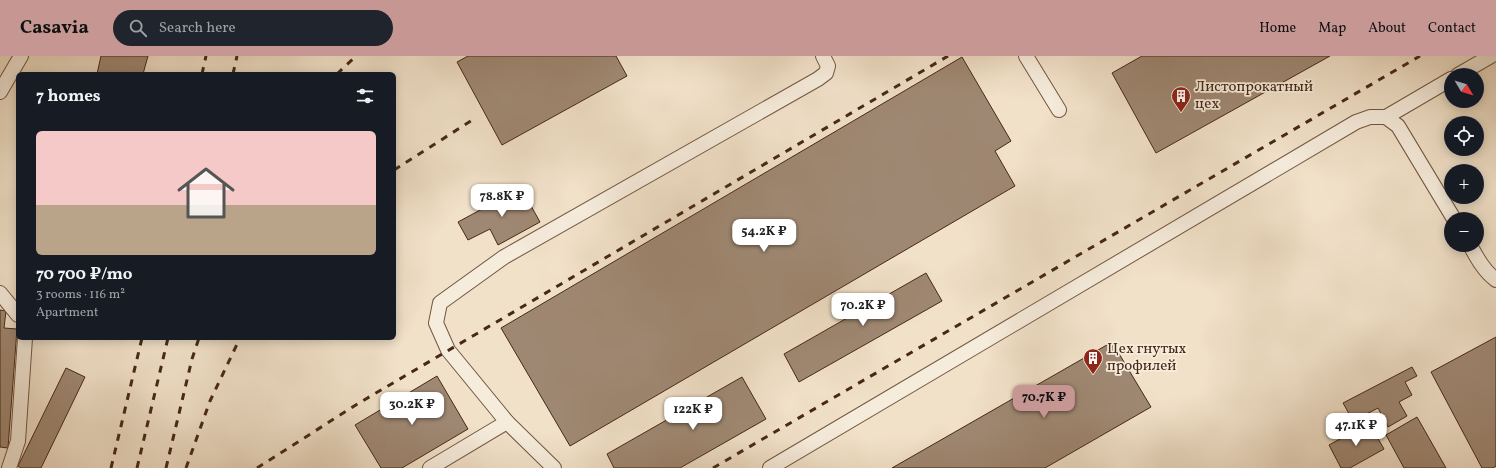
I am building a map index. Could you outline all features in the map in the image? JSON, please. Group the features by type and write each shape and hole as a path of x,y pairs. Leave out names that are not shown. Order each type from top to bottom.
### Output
{"street":[{"path":"0,92 21,56"},
{"path":"554,468 507,422 448,350 436,323 440,303 504,257 818,79 826,73 828,66 823,56"},
{"path":"1026,56 1059,110"},
{"path":"1470,68 1491,56"},
{"path":"770,468 1356,122 1370,117 1386,117 1444,83"},
{"path":"1386,117 1398,126 1450,212"},
{"path":"1474,252 1482,266 1496,280"},
{"path":"0,293 16,313"},
{"path":"9,468 18,441 26,340"},
{"path":"430,468 507,422"}],"building":[{"path":"101,56 148,56 144,72 97,72"},
{"path":"468,56 616,56 627,76 502,145 457,62"},
{"name":"Листопрокатный цех","path":"1142,56 1330,56 1156,153 1112,73"},
{"path":"962,57 1011,141 995,151 1015,186 570,446 501,328"},
{"path":"521,188 540,222 498,245 490,229 468,240 458,222"},
{"path":"926,273 942,301 799,382 784,354"},
{"path":"0,310 6,311 4,328 16,329 16,340 8,448 0,447"},
{"path":"1496,337 1496,466 1493,468 1482,468 1431,372"},
{"name":"Цех гнутых профилей","path":"1112,342 1151,407 1045,468 892,468"},
{"path":"1412,367 1417,376 1405,382 1412,395 1399,402 1407,416 1388,427 1378,408 1353,421 1343,403"},
{"path":"66,368 85,377 41,468 21,468 18,466"},
{"path":"437,376 468,429 402,468 381,468 355,425"},
{"path":"742,377 766,419 680,468 614,468 607,454"},
{"path":"1417,417 1446,468 1404,468 1386,435"},
{"path":"1369,423 1384,449 1350,468 1341,468 1329,445"}],"railway":[{"path":"202,72 206,56"},
{"path":"233,72 237,56"},
{"path":"339,72 356,56"},
{"path":"257,468 359,403 948,56"},
{"path":"713,468 1420,56"},
{"path":"396,169 474,119"},
{"path":"111,468 142,340"},
{"path":"137,468 168,340"},
{"path":"166,468 192,359 198,340"},
{"path":"186,468 210,401 239,340"}],"place":[{"name":"Листопрокатный цех","path":"1181,113"},
{"name":"Цех гнутых профилей","path":"1093,375"}]}
